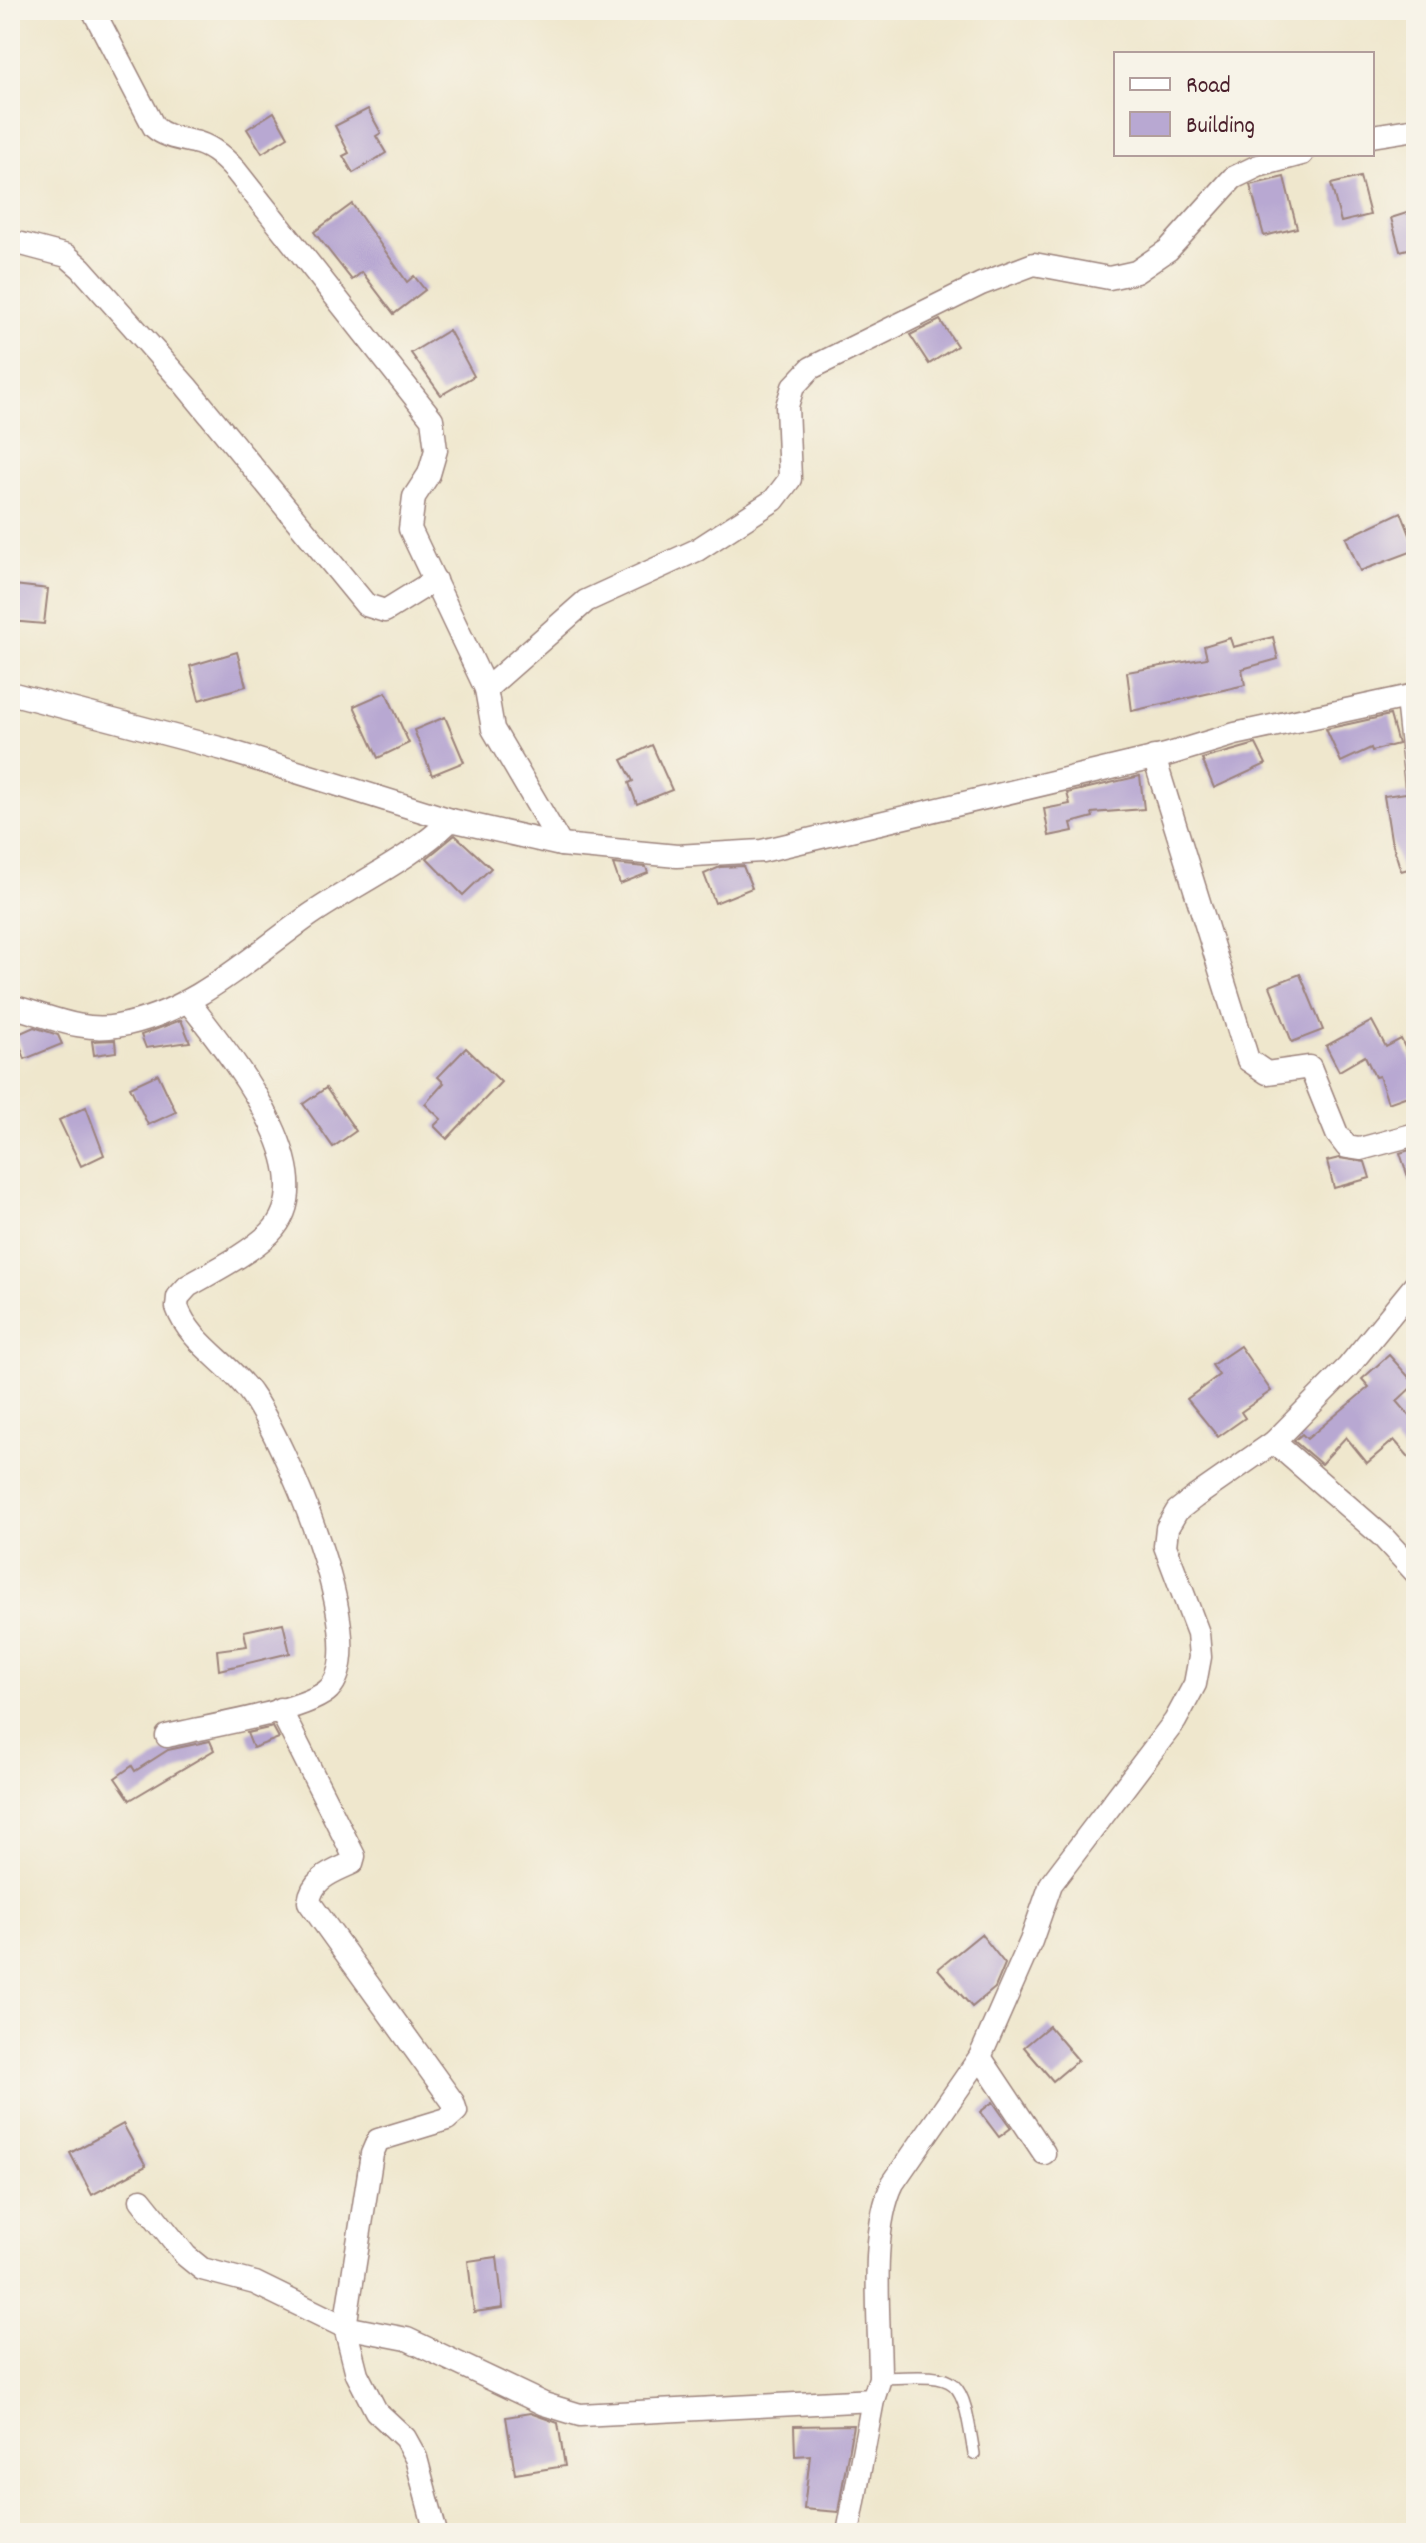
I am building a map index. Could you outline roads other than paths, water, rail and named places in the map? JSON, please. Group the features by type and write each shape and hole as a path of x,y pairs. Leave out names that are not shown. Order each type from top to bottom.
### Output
{"street":[{"path":"93,10 154,127 171,137 202,144 221,155 432,419 436,450 429,474 414,497 410,529 486,689 493,729 561,845"},
{"path":"1374,136 1416,129"},
{"path":"486,689 586,601 697,550 774,500 790,479 787,406 793,387 811,368 981,284 1034,264 1109,278 1136,272 1168,250 1233,178 1258,166 1295,156"},
{"path":"10,241 67,256 81,268 186,386 366,605 385,611 435,580"},
{"path":"10,693 223,749 451,820 561,845 677,856 782,848 1154,757 1235,734 1412,697 1416,784"},
{"path":"1154,757 1248,1060 1267,1073 1310,1067 1337,1134 1347,1147 1360,1149 1416,1134"},
{"path":"10,1006 56,1021 106,1027 164,1014 276,943 308,916 425,845 451,820"},
{"path":"167,1736 306,1703 322,1695 338,1677 338,1620 321,1542 272,1429 257,1404 180,1316 177,1301 188,1286 271,1232 286,1203 287,1179 274,1130 253,1088 188,1001"},
{"path":"848,2533 873,2400 880,2378 883,2204 901,2171 980,2057 1031,1941 1051,1884 1175,1721 1195,1684 1200,1657 1198,1633 1165,1546 1167,1528 1177,1511 1274,1442 1348,1367 1416,1284"},
{"path":"1274,1442 1382,1536 1416,1573"},
{"path":"280,1709 354,1856 352,1863 319,1880 310,1890 309,1902 453,2102 456,2111 447,2119 378,2140 372,2154 345,2327 357,2374 376,2411 405,2438 416,2458 436,2533"},
{"path":"980,2057 1044,2153"},
{"path":"141,2200 186,2256 202,2269 255,2283 345,2327 407,2339 544,2404 580,2415 873,2400"}],"lane":[{"path":"880,2378 935,2376 947,2377 955,2383 968,2415 974,2454"}]}
